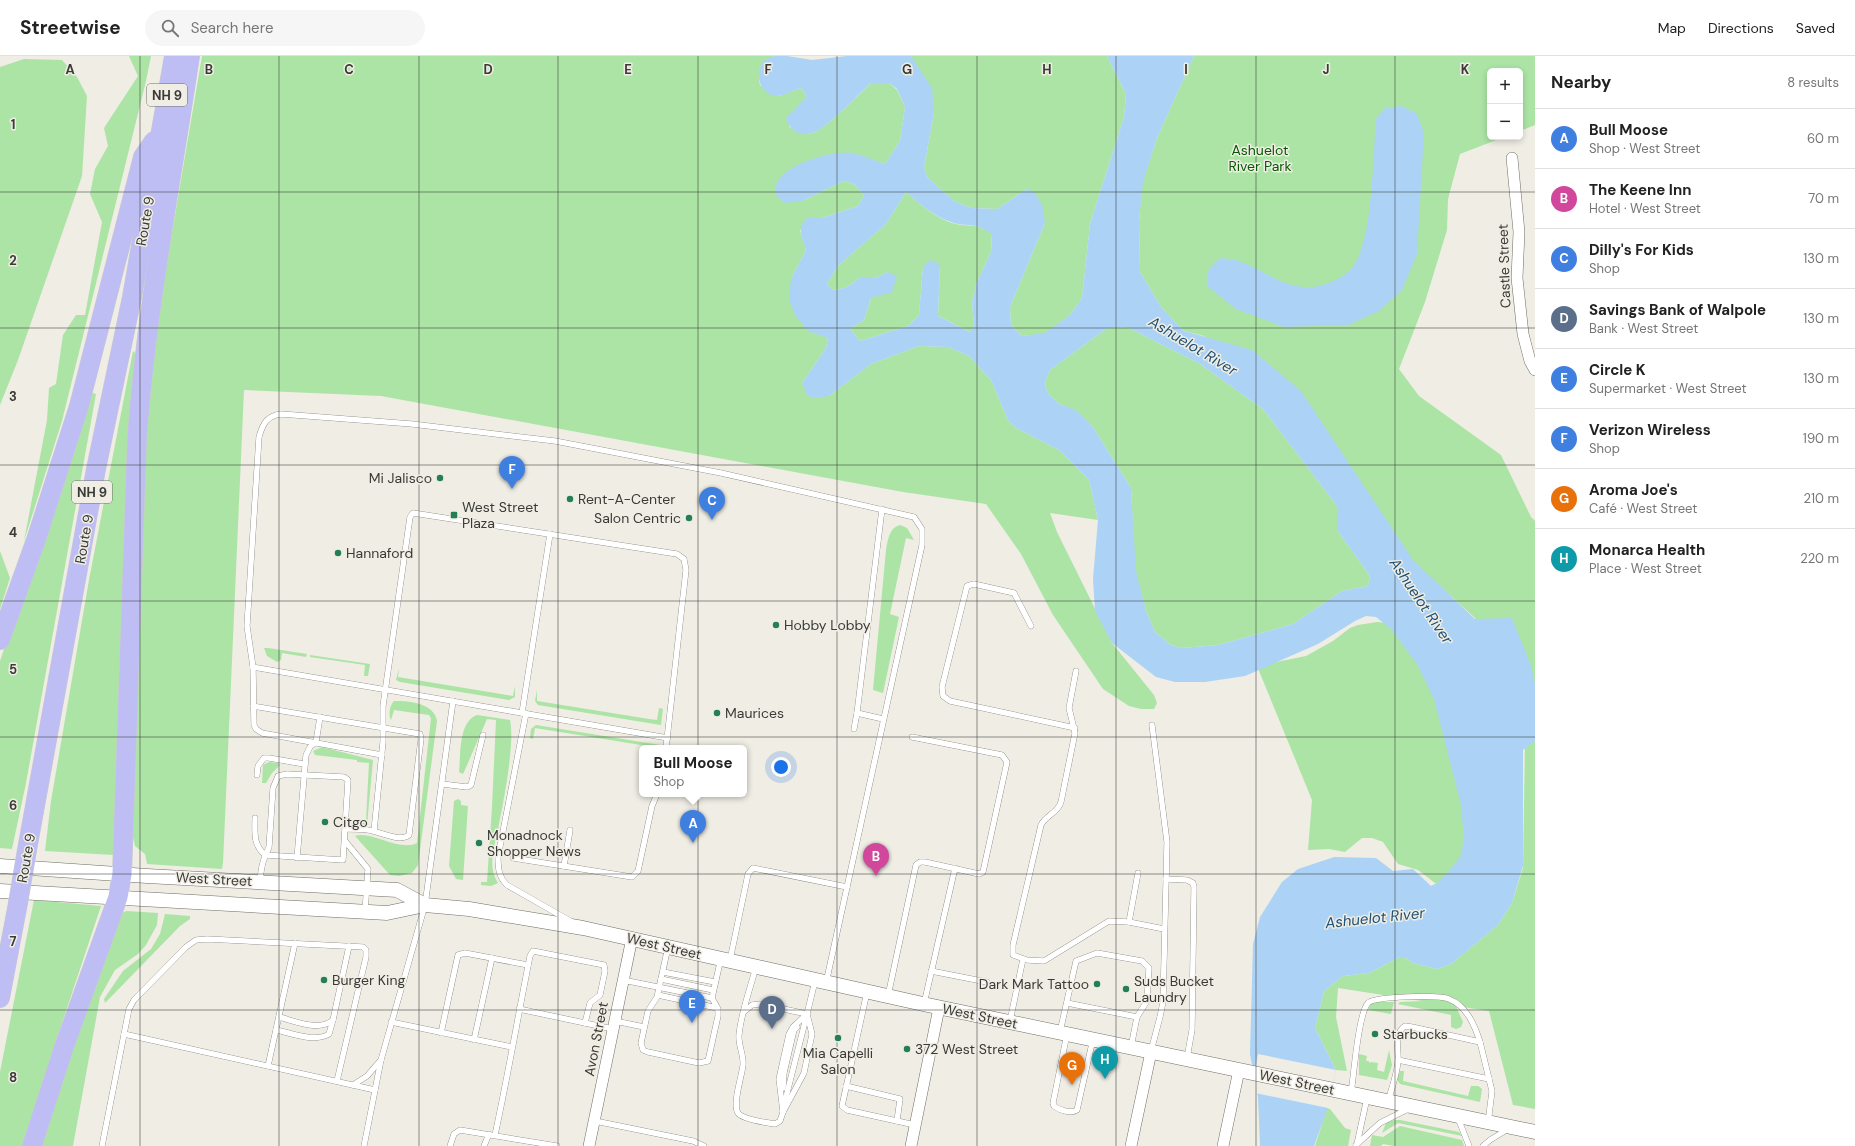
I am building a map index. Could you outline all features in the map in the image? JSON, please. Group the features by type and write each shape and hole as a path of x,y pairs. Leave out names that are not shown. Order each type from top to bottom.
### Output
{"highway":[{"name":"Route 9","path":"0,998 96,469 132,297 174,56"},
{"path":"32,1146 64,1047 118,897 122,874 140,383 147,324 190,56"},
{"path":"0,640 36,540 79,406 142,158 160,134"}],"street":[{"name":"Castle Street","path":"1512,158 1519,232 1517,278 1523,334 1530,361 1535,370"},
{"name":"West Street","path":"0,866 367,887 397,890 425,905"},
{"name":"West Street","path":"0,891 387,913 425,905 469,909 583,928 632,938 939,1008 1535,1132"},
{"name":"Avon Street","path":"589,1146 632,938"},
{"path":"911,1146 939,1008"},
{"path":"1131,1146 1151,1052"},
{"path":"1223,1146 1239,1070"}],"lane":[{"path":"382,755 259,731 254,725 253,667 247,626 259,437 266,420 272,415 281,414 412,424 556,441 721,473 914,517 921,526 923,537 847,887 821,982 807,1014 783,1112 780,1121 775,1124 746,1118 737,1112 736,1105 743,1059 739,1037 756,966"},
{"path":"854,729 882,509"},
{"path":"374,831 382,755 382,711 411,514 677,554 684,559 686,570 667,745"},
{"path":"550,534 524,713 498,857 498,868 501,878 517,891 583,928"},
{"path":"1031,626 1014,593 974,584 967,586 942,687 943,696 950,701 1075,728"},
{"path":"253,667 668,738"},
{"path":"1076,671 1069,708 1069,713 1075,728 1059,806 1043,821 1041,825 1013,945 1013,954 1023,959 1044,961 1104,922 1113,920 1164,929"},
{"path":"364,1146 381,1060 425,905 453,701"},
{"path":"254,706 420,734 421,739 409,835 404,838 382,835 374,831 346,829"},
{"path":"857,713 883,719"},
{"path":"297,858 304,764 307,751 316,742 320,717"},
{"path":"1151,1052 1163,1002 1166,879 1166,825 1152,725"},
{"path":"442,784 467,787 472,785 483,735"},
{"path":"888,996 916,865 920,862 926,862 979,874 985,869 1007,762 1002,755 912,737"},
{"path":"257,775 258,766 264,758 304,764"},
{"path":"255,818 254,839 260,850 265,855 340,861 344,858 349,783 347,778 283,774 275,782 269,847 265,855 262,863 260,882"},
{"path":"514,858 629,877 634,876 638,871 652,806 656,797"},
{"path":"564,866 570,830"},
{"path":"345,841 367,865 368,872 365,912"},
{"path":"668,946 658,995 648,1011 644,1027 641,1042 643,1050 704,1063 710,1057 718,1016 717,1008 712,998 713,990 725,959 748,874 753,868 847,887"},
{"path":"924,1004 955,868"},
{"path":"1129,922 1138,873"},
{"path":"1166,879 1187,880 1193,883 1194,887 1192,1030 1186,1059"},
{"path":"102,1146 129,1009 134,1000 186,947 196,940 207,938 349,946 363,947 366,950 366,957 337,1081"},
{"path":"268,1066 295,943"},
{"path":"276,1030 315,1038 322,1038 329,1034 349,946"},
{"path":"484,1146 492,1135 511,1064 512,1047 530,953 536,950 604,965 605,971 600,995 590,1003 585,1023"},
{"path":"441,1033 458,955 465,953 528,965"},
{"path":"1093,1039 1076,1112 1057,1108 1054,1106 1054,1098 1062,1062 1067,1003 1076,961 1097,953 1142,961 1149,968 1147,1001 1138,1017 1131,1047"},
{"path":"474,1040 492,958"},
{"path":"1010,1022 1023,959"},
{"path":"931,970 987,982"},
{"path":"663,972 715,982"},
{"path":"661,979 713,990"},
{"path":"623,980 712,998"},
{"path":"867,992 842,1104 843,1109 915,1125"},
{"path":"658,995 717,1008"},
{"path":"1350,1093 1355,1072 1356,1048 1363,1017 1368,1003 1372,1000 1384,998 1449,999 1464,1010 1471,1019 1480,1042 1492,1095 1488,1123"},
{"path":"1067,1003 1138,1017"},
{"path":"744,1013 749,1007 760,1004 807,1014"},
{"path":"519,1009 585,1023 644,1027"},
{"path":"783,1112 804,1073 812,1034 807,1014"},
{"path":"783,1112 780,1075 789,1034 793,1027 807,1014"},
{"path":"279,1017 319,1026 327,1025 332,1020"},
{"path":"391,1022 512,1047"},
{"path":"1388,1101 1398,1060 1397,1042 1401,1030 1405,1026 1480,1042"},
{"path":"124,1034 375,1090"},
{"path":"353,1085 367,1076 381,1060"},
{"path":"1398,1060 1489,1080"},
{"path":"1062,1062 1083,1067 1085,1074"},
{"path":"846,1086 899,1099 901,1102 897,1121"},
{"path":"1356,1146 1367,1097"},
{"path":"1356,1146 1380,1123 1394,1114 1414,1106"},
{"path":"1457,1116 1469,1146"},
{"path":"595,1121 693,1141 704,1146"},
{"path":"1483,1146 1490,1140 1511,1128"},
{"path":"450,1146 452,1137 460,1130 557,1146"}],"green space":[{"path":"129,56 151,56 62,421 24,541 47,420 49,388 56,384 63,335 76,315 85,315 102,222 90,194 95,169 108,146 104,128 138,76"},
{"path":"202,56 774,56 765,61 759,71 760,85 779,96 801,88 807,96 789,126 796,131 805,134 818,131 825,126 871,83 889,83 897,90 905,107 900,141 885,164 852,153 802,201 844,181 854,184 864,195 858,206 822,218 807,218 800,231 806,250 791,279 828,338 826,348 802,383 829,396 871,364 919,346 948,347 969,356 991,380 1008,420 1016,428 1059,450 1089,480 1098,520 1050,513 1057,532 1112,643 1154,695 1157,703 1154,709 1141,709 1129,706 1103,689 1053,615 1021,554 986,504 903,492 381,396 244,390 222,869 147,864 145,854 135,846 132,833 147,380"},
{"path":"911,56 1107,56 1126,94 1124,117 1090,224 1082,298 1070,315 1045,334 1022,336 1011,325 1010,307 1045,223 1027,189 997,209 971,208 954,201 928,178 924,168 934,113"},
{"name":"Ashuelot River Park","path":"1194,56 1535,56 1535,125 1523,130 1523,68 1487,68 1487,140 1496,140 1460,154 1448,199 1447,230 1425,302 1399,369 1419,396 1501,455 1531,517 1535,521 1535,1109 1513,1105 1489,1011 1456,1006 1463,1022 1461,1027 1456,1029 1451,1027 1451,1015 1398,1004 1400,1002 1422,1001 1338,988 1336,1017 1347,1071 1336,1070 1315,1028 1324,991 1343,976 1369,973 1400,957 1404,957 1413,963 1437,969 1451,964 1498,925 1512,903 1523,868 1525,741 1508,657 1474,617 1410,559 1204,336 1184,331 1161,307 1140,272 1139,221 1142,184 1157,138"},
{"path":"24,59 62,60 77,77 87,96 82,176 18,360 0,405 0,67"},
{"path":"906,192 928,210 945,220 952,223 982,228 992,234 991,252 977,282 972,302 974,326 970,332 938,316 940,265 923,267 919,315 908,326 860,341 850,329 864,320 871,298 888,272 875,278 859,278 850,285 841,289 833,290 827,284 838,266 886,224"},
{"path":"1114,327 1129,328 1200,364 1263,409 1337,506 1337,530 1370,576 1368,586 1342,591 1293,624 1218,645 1181,648 1171,645 1155,632 1146,611 1135,571 1131,488 1093,427 1076,411 1059,404 1047,392 1045,382 1050,370 1106,329"},
{"path":"133,351 136,354 114,855 45,851 51,801 89,580"},
{"path":"90,392 96,394 26,783 12,849 0,848 0,661"},
{"path":"900,525 907,528 914,540 906,538 890,614 899,617 883,693 873,690 886,550 888,538 891,532"},
{"path":"0,551 10,578 0,609"},
{"path":"1377,622 1389,623 1425,648 1475,850 1439,886 1418,870 1398,864 1383,842 1372,838 1362,838 1345,852 1329,849 1308,850 1312,800 1257,666 1306,656 1333,641 1350,628"},
{"path":"264,648 307,654 306,657 282,653 281,660 277,662 267,656"},
{"path":"310,655 370,664 368,676 364,676 365,665 310,657"},
{"path":"399,668 398,677 513,696 515,686 515,697 509,700 400,682 396,680"},
{"path":"537,690 537,701 649,719 657,720 659,708 663,709 661,725 538,705 535,701"},
{"path":"394,701 420,704 431,710 437,721 418,865 412,873 399,876 390,875 355,836 368,836 402,845 417,843 431,718 429,715 394,710 391,720 390,710"},
{"path":"477,715 510,720 511,730 510,756 504,800 492,861 494,876 498,883 491,886 481,885 481,882 487,882 496,720 487,719 463,774 459,772 463,732 466,724"},
{"path":"536,725 660,745 641,745 535,728 533,739 530,738 531,729"},
{"path":"322,747 373,760 367,825 357,825 355,822 357,820 366,820 369,763 357,762 357,760 315,755 313,751"},
{"path":"269,762 278,763 280,765 272,773 266,783 262,783 263,765"},
{"path":"458,799 461,801 461,805 468,806 463,880 456,879 449,866 454,801"},
{"path":"34,900 101,906 51,1056 24,1146 0,1146 0,1072"},
{"path":"126,911 158,913 157,925 146,945 138,954 115,970 100,997 73,1146 39,1146 119,915"},
{"path":"165,914 190,916 190,919 180,926 105,1003 104,999 123,971 151,949 160,934"},
{"path":"1376,1002 1394,1002 1391,1014 1368,1010 1371,1004"},
{"path":"1389,1050 1392,1065 1387,1080 1359,1075 1359,1054 1367,1056 1366,1061 1369,1061 1369,1063 1378,1063 1377,1070 1384,1072"},
{"path":"1400,1071 1404,1071 1403,1081 1468,1096 1471,1086 1478,1086 1482,1089 1480,1102 1400,1084 1397,1080"},
{"path":"1327,1108 1330,1109 1345,1128 1351,1130 1348,1146 1315,1146"},
{"path":"1394,1120 1459,1132 1462,1136 1398,1123 1382,1133 1386,1123"},
{"path":"1400,1126 1462,1140 1464,1146 1394,1146 1383,1144 1381,1146 1370,1146 1372,1135 1383,1137"}],"water":[{"name":"Ashuelot River","path":"774,56 787,56 812,60 847,56 911,56 932,88 934,113 924,168 928,178 954,201 971,208 997,209 1027,189 1034,192 1042,204 1045,223 1010,307 1011,325 1022,336 1045,333 1070,315 1082,298 1090,224 1124,117 1126,94 1107,56 1194,56 1157,138 1143,182 1139,220 1140,272 1161,307 1184,331 1252,350 1301,391 1413,560 1475,619 1512,618 1531,666 1535,685 1535,741 1523,750 1523,866 1512,903 1498,925 1451,964 1437,969 1413,963 1404,957 1400,957 1369,973 1343,976 1324,991 1315,1028 1336,1070 1327,1110 1314,1146 1260,1146 1258,1097 1250,1054 1253,944 1260,917 1282,882 1298,869 1334,857 1376,858 1393,871 1413,869 1431,886 1439,882 1460,858 1464,839 1461,805 1434,699 1417,664 1391,629 1376,617 1366,616 1355,621 1318,644 1245,676 1205,682 1175,682 1156,677 1112,643 1095,611 1093,579 1098,520 1089,480 1059,450 1016,428 1008,420 991,380 969,356 948,347 919,346 871,364 829,396 813,398 807,395 802,383 826,348 828,338 808,331 795,315 789,299 791,279 806,250 801,233 802,225 807,218 822,218 858,206 864,195 854,184 844,181 802,201 786,203 777,197 776,185 780,178 798,165 809,160 833,154 852,153 885,164 900,141 905,107 897,89 889,83 871,83 842,111 818,130 808,134 796,132 787,122 786,118 807,96 801,88 777,96 766,92 760,84 760,67 766,59","holes":["906,192 938,216 957,224 977,226 992,235 991,252 977,282 972,302 974,326 970,332 938,316 940,265 931,260 923,267 919,315 908,326 860,341 850,329 864,320 871,298 892,292 897,276 888,272 875,278 859,278 847,287 837,290 833,290 827,284 838,266 886,224","1115,327 1129,328 1200,364 1263,409 1337,506 1337,530 1370,576 1368,586 1342,591 1293,624 1218,645 1181,648 1171,645 1155,632 1146,611 1136,571 1131,488 1093,427 1076,410 1059,404 1047,392 1045,382 1050,370 1106,329"]},
{"path":"1402,106 1417,114 1424,133 1417,254 1402,290 1379,311 1348,325 1284,327 1236,309 1207,286 1209,270 1221,258 1239,261 1278,280 1303,287 1324,285 1338,279 1350,270 1360,252 1369,216 1376,119 1385,108"}],"pier":[{"path":"1258,1054 1336,1070 1328,1108 1255,1093 1253,1081"}],"place":[{"name":"Mi Jalisco","path":"440,478"},
{"name":"Verizon Wireless","path":"512,489"},
{"name":"Rent-A-Center","path":"570,499"},
{"name":"West Street Plaza","path":"454,515"},
{"name":"Salon Centric","path":"689,518"},
{"name":"Dilly's For Kids","path":"712,520"},
{"name":"Hannaford","path":"338,553"},
{"name":"Hobby Lobby","path":"776,625"},
{"name":"Maurices","path":"717,713"},
{"name":"Citgo","path":"325,822"},
{"name":"Monadnock Shopper News","path":"479,843"},
{"name":"Bull Moose","path":"693,843"},
{"name":"The Keene Inn","path":"876,876"},
{"name":"Burger King","path":"324,980"},
{"name":"Dark Mark Tattoo","path":"1097,984"},
{"name":"Suds Bucket Laundry","path":"1126,989"},
{"name":"Circle K","path":"692,1023"},
{"name":"Savings Bank of Walpole","path":"772,1029"},
{"name":"Starbucks","path":"1375,1034"},
{"name":"Mia Capelli Salon","path":"838,1038"},
{"name":"372 West Street","path":"907,1049"},
{"name":"Monarca Health","path":"1105,1079"},
{"name":"Aroma Joe's","path":"1072,1085"}]}
